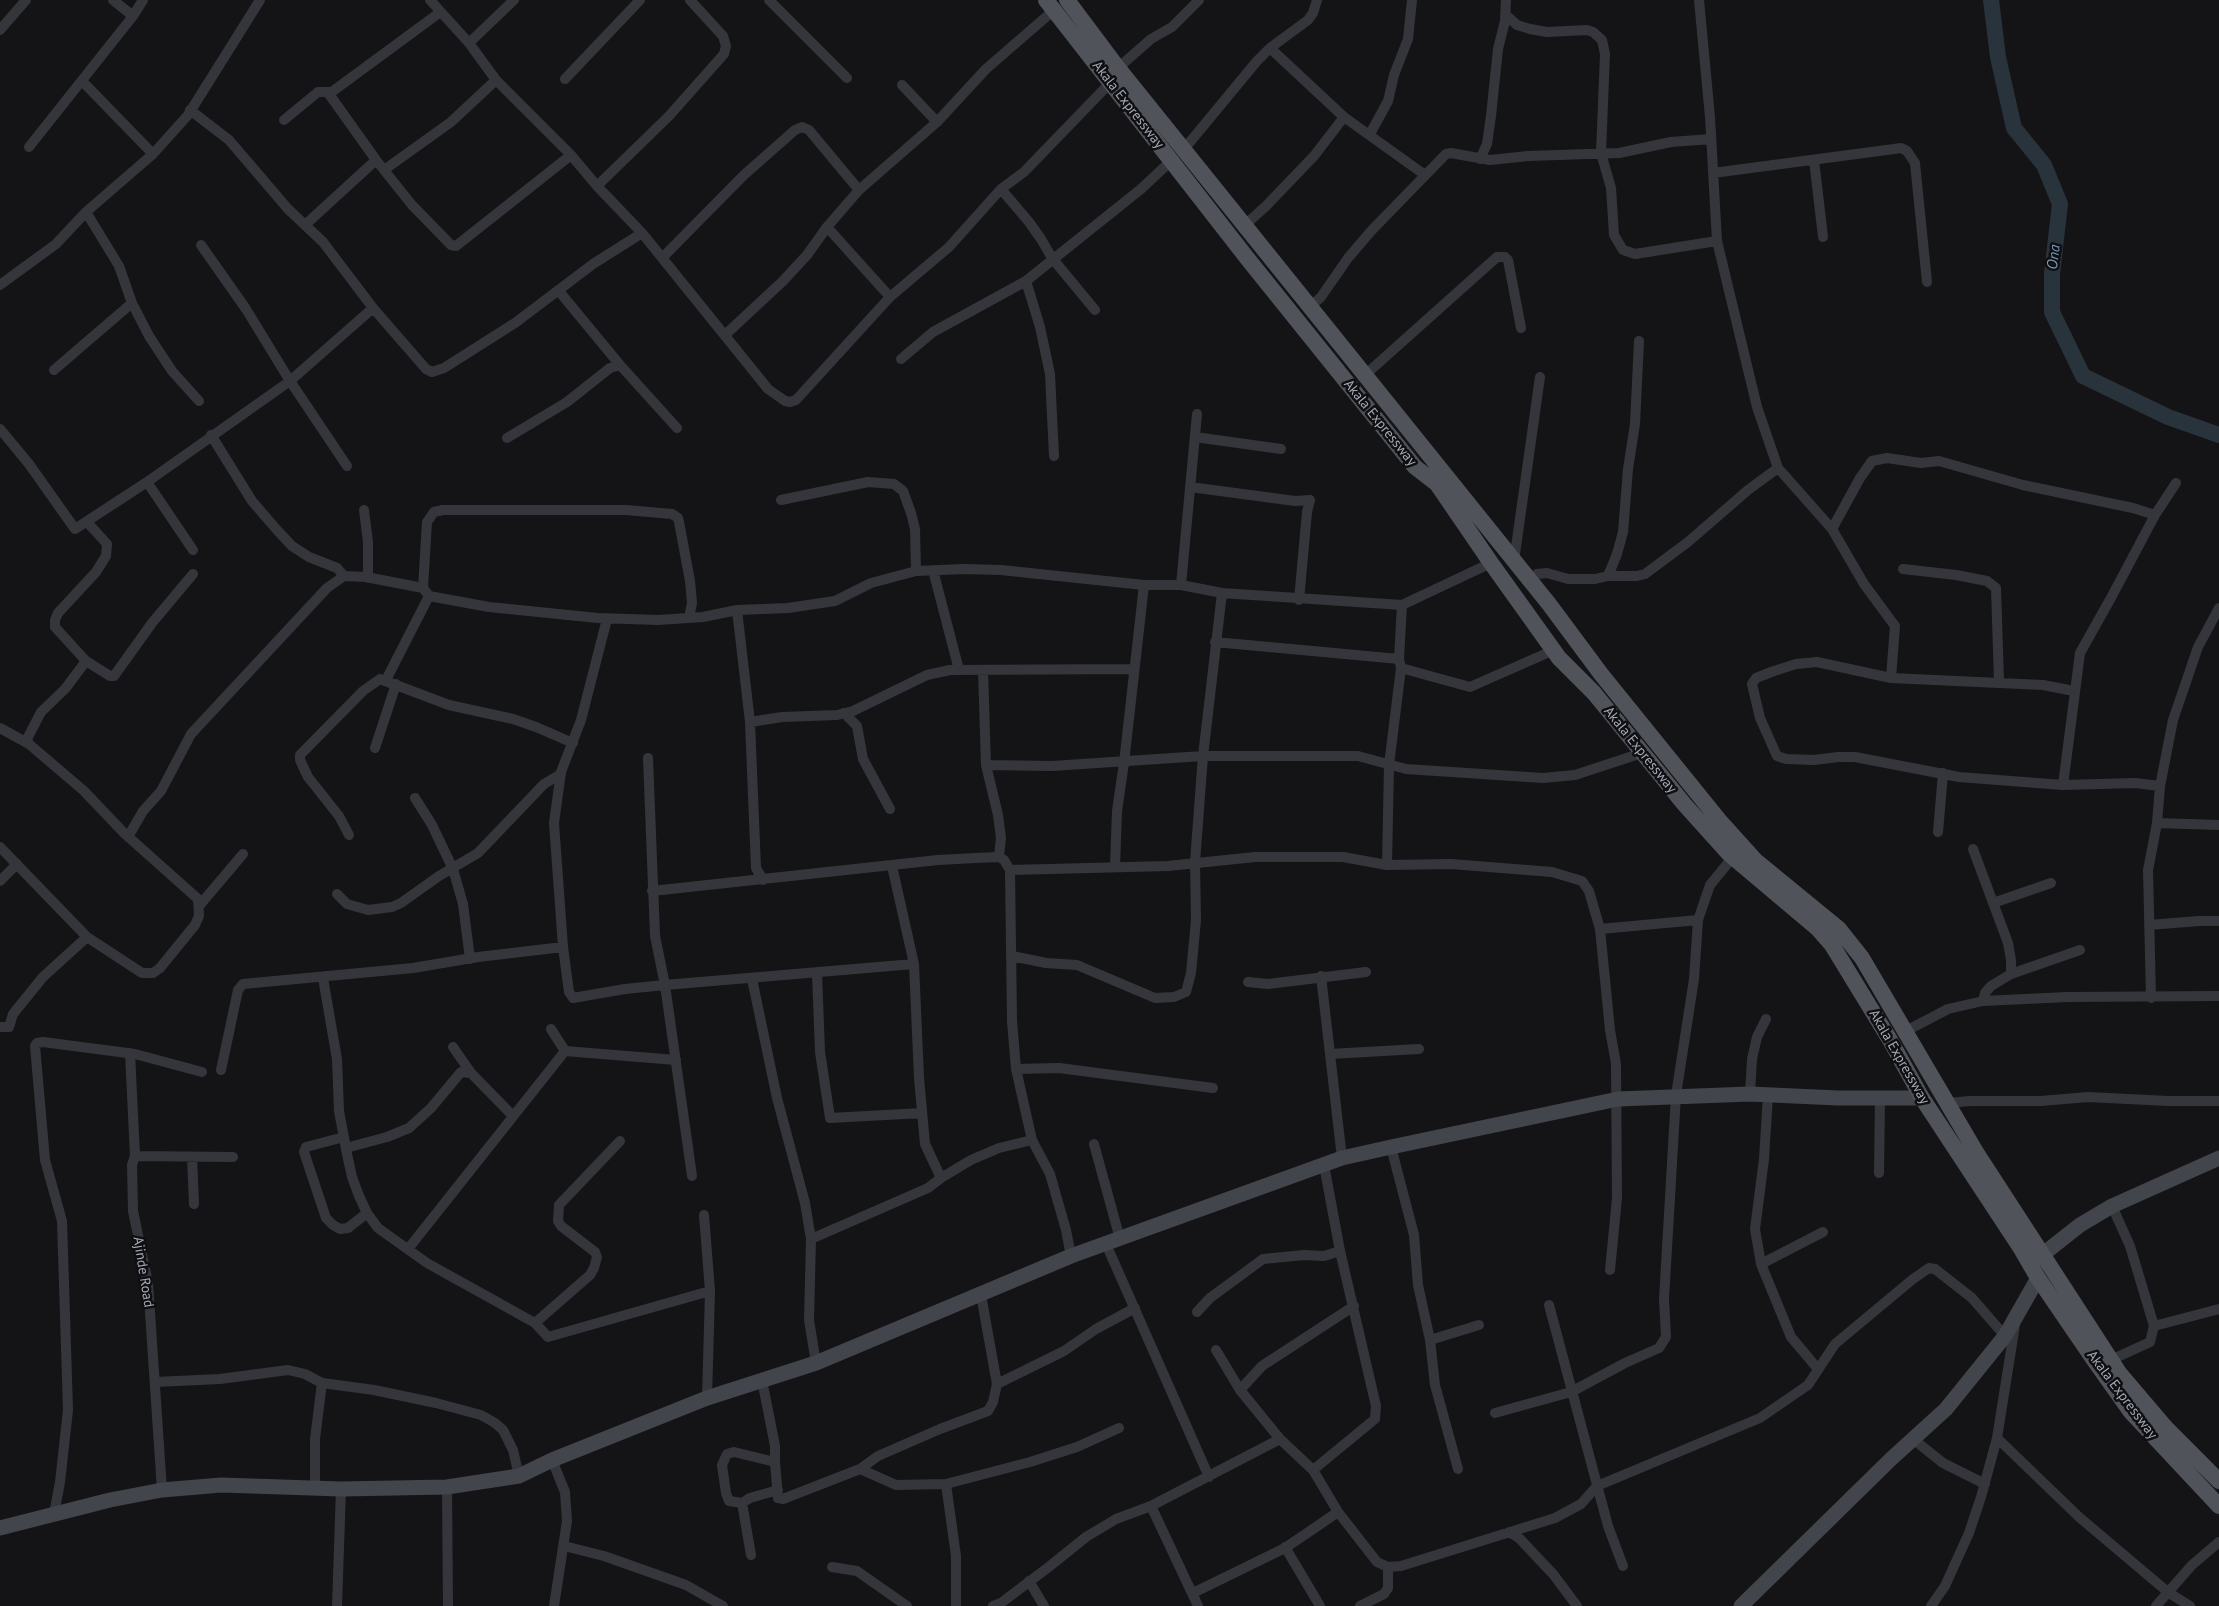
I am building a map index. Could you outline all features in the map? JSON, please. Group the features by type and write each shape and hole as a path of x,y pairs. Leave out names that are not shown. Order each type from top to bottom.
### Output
{"main road":[{"name":"Akala Expressway","path":"1056,3 1118,68 1156,112 1530,580 1601,674 1732,835 1756,861 1839,929 1862,958 1976,1152 2042,1255 2160,1433 2219,1506"},
{"name":"Akala Expressway","path":"1056,3 1111,82 1141,121 1415,468 1437,484 1490,563 1556,654 1594,693 1684,804 1732,857 1818,929 1832,945 1890,1040 1922,1098 2005,1223 2038,1278 2131,1412 2219,1481"},
{"path":"1141,121 1156,112"},
{"path":"1529,617 1549,604"},
{"path":"1556,654 1570,632"}],"street":[{"path":"0,30 26,0"},
{"path":"113,0 133,16"},
{"path":"29,148 133,16 143,0"},
{"path":"0,285 56,244 86,212 152,154 190,110 260,0"},
{"path":"430,0 469,43 496,80 571,155 597,186 642,233 768,389 785,402 796,400 890,297 948,247 1001,189 1011,184 1024,172 1111,82"},
{"path":"469,43 514,0"},
{"path":"565,79 640,0"},
{"path":"597,186 669,116 724,54 726,46 723,36 690,0"},
{"path":"769,0 847,78"},
{"path":"1118,68 1152,39 1172,27 1199,0"},
{"path":"1184,148 1270,48 1308,20 1313,13 1317,0"},
{"path":"1370,134 1388,101 1394,75 1408,39 1412,0"},
{"path":"1480,159 1486,144 1498,49 1506,15 1506,0"},
{"path":"1699,0 1711,138 1717,241 1753,392 1778,468 1832,529 1864,584 1895,626 1891,678"},
{"path":"725,336 795,268 859,190 937,122 986,69 1056,3"},
{"path":"284,120 318,92 330,92 439,12"},
{"path":"1506,15 1517,25 1530,29 1547,32 1588,30 1602,40 1605,54 1601,153 1611,188 1614,235 1623,250 1636,254 1717,241"},
{"path":"1270,48 1344,117 1425,175"},
{"path":"384,170 451,122 496,80"},
{"path":"82,81 152,154"},
{"path":"902,85 937,122"},
{"path":"330,92 330,98 376,160 412,205 453,247 571,155"},
{"path":"190,110 229,140 288,209 323,242 373,308 426,368 432,372 444,368 515,323 593,264 642,233"},
{"path":"1245,225 1314,156 1344,117"},
{"path":"663,257 744,175 795,130 802,127 810,130 859,190"},
{"path":"1311,306 1321,297 1348,258 1372,230 1446,154 1452,153 1480,159 1631,152 1671,142 1711,138"},
{"path":"1713,174 1901,148 1912,155 1915,163 1928,282"},
{"path":"305,225 376,160"},
{"path":"900,359 933,332 1026,281 1052,258 1071,246 1141,189 1172,160"},
{"path":"1814,160 1823,237"},
{"path":"1001,189 1041,238 1052,258 1094,310"},
{"path":"86,212 119,266 132,302 149,336 172,371 199,401"},
{"path":"827,227 890,297"},
{"path":"201,245 246,310 290,381 347,466"},
{"path":"1365,375 1498,257 1505,257 1508,260 1521,328"},
{"path":"1026,281 1040,327 1050,374 1054,456"},
{"path":"558,290 612,357 615,367 677,428"},
{"path":"54,370 132,302"},
{"path":"0,429 29,464 75,529 147,482 290,381 373,308"},
{"path":"1608,576 1623,532 1628,469 1635,424 1639,341"},
{"path":"507,438 567,402 615,367"},
{"path":"1514,562 1540,377"},
{"path":"1181,585 1197,414"},
{"path":"210,436 252,501 292,546 310,557 337,568 344,576"},
{"path":"1195,437 1281,449"},
{"path":"1832,529 1860,478 1872,461 1887,458 1921,463 1939,461 2023,485 2133,508 2155,515"},
{"path":"1530,580 1537,574 1568,579 1594,579 1608,576 1627,577 1644,574 1688,542 1748,490 1778,468"},
{"path":"147,482 193,550"},
{"path":"781,500 868,482 894,484 903,491 911,513 915,529 916,571"},
{"path":"2063,785 2080,653 2155,515 2176,483"},
{"path":"1190,487 1296,502 1310,500 1307,512 1299,600"},
{"path":"364,510 368,542 368,578"},
{"path":"375,748 391,682 426,592 427,522 434,512 443,510 616,510 672,514 678,518 690,581 692,603 689,618"},
{"path":"87,522 107,544 106,556 96,572 58,613 55,627 86,661 110,676 114,676 152,624 193,574"},
{"path":"128,837 143,811 161,791 191,734 327,588 344,576 368,578 489,607 608,619 658,620 689,618 737,610 788,608 835,601 871,583 916,571 933,570 1000,570 1144,585 1181,585 1222,594 1402,605 1490,563"},
{"path":"1903,569 1956,575 1987,581 1996,588 1999,681"},
{"path":"933,570 959,670"},
{"path":"1115,867 1117,811 1144,585"},
{"path":"1012,956 1046,963 1077,965 1154,998 1174,997 1186,992 1190,982 1196,920 1195,862 1203,756 1222,594"},
{"path":"1387,865 1389,778 1392,765 1400,664 1402,605"},
{"path":"2151,998 2148,870 2157,822 2160,786 2173,720 2198,647 2219,608"},
{"path":"737,610 750,722 756,868 763,880"},
{"path":"608,619 594,678 561,774 554,823 563,948 569,992 573,998 665,985 914,964"},
{"path":"1215,642 1400,664 1470,687 1556,654"},
{"path":"29,744 28,739 41,712 65,690 86,661"},
{"path":"2074,691 2043,684 1891,678 1817,662 1796,664 1774,671 1756,678 1752,684 1760,718 1777,756 1786,759 1814,760 1838,756 1855,757 1959,777 2063,785 2134,783 2160,786"},
{"path":"750,722 782,717 844,713 927,675 959,670 1134,669"},
{"path":"983,670 986,765 998,815 1001,838 999,858"},
{"path":"349,835 339,816 308,777 300,760 300,755 362,691 380,679 448,705 521,722 573,743"},
{"path":"844,713 857,726 863,758 890,809"},
{"path":"0,728 29,744 84,792 128,837 198,899 199,916 195,925 160,968 153,973 142,973 87,937 0,847"},
{"path":"986,765 1052,766 1124,763 1203,756 1358,756 1406,769 1543,778 1575,775 1642,753"},
{"path":"648,758 652,891 658,954 665,985 692,1176"},
{"path":"1938,832 1943,773"},
{"path":"337,894 347,904 368,910 392,907 407,899 439,876 478,853 544,784 561,774"},
{"path":"415,798 432,825 453,869 463,904 470,959"},
{"path":"2157,822 2219,825"},
{"path":"1973,850 2008,943 2011,974"},
{"path":"199,906 243,854"},
{"path":"1010,870 1168,866 1256,857 1343,856 1387,865 1452,864 1552,872 1570,875 1582,880 1589,891 1600,929 1610,1030 1616,1064 1618,1099 1617,1198 1610,1270"},
{"path":"1495,1413 1571,1392 1659,1348 1666,1337 1664,1299 1676,1095 1694,979 1698,920 1710,884 1732,857"},
{"path":"652,891 938,860 999,858 1004,860 1010,870 1012,1022 1016,1069 1032,1140 1050,1174 1071,1256"},
{"path":"0,881 17,864"},
{"path":"892,866 914,964 925,1144 941,1178"},
{"path":"745,882 756,868"},
{"path":"1994,903 2051,883"},
{"path":"1600,929 1698,920"},
{"path":"2149,925 2219,921"},
{"path":"0,1027 9,1027 14,1014 43,977 87,937"},
{"path":"221,1070 226,1040 240,987 243,984 324,978 563,948"},
{"path":"1983,1001 1985,993 1991,986 2011,974 2080,950"},
{"path":"1248,982 1268,984 1366,972"},
{"path":"817,973 820,1052 830,1118 922,1113"},
{"path":"1321,976 1342,1158"},
{"path":"324,978 337,1059 339,1112 352,1177 368,1213 378,1228 427,1263 535,1323 548,1337 552,1338 710,1291"},
{"path":"752,978 777,1098 805,1203 811,1238 808,1320 816,1363"},
{"path":"1904,1032 1948,1008 1983,1001 2067,997 2151,998 2219,996"},
{"path":"1750,1094 1752,1059 1757,1037 1766,1020"},
{"path":"551,1029 564,1051"},
{"path":"54,1514 60,1482 68,1410 62,1221 45,1160 35,1046 37,1042 43,1042 130,1054 202,1072"},
{"path":"453,1047 472,1073 513,1116"},
{"path":"1330,1054 1419,1049"},
{"path":"564,1051 676,1060"},
{"path":"408,1249 564,1051"},
{"name":"Ajinde Road","path":"130,1054 135,1156 132,1165 133,1210 148,1283 162,1490"},
{"path":"1016,1069 1059,1068 1213,1088"},
{"path":"346,1148 387,1137 409,1128 431,1108 461,1072 472,1073"},
{"path":"0,1528 110,1500 162,1490 221,1485 341,1489 447,1487 519,1476 552,1460 708,1398 816,1363 1071,1256 1342,1158 1391,1147 1618,1099 1676,1095 1750,1094 1922,1098"},
{"path":"1768,1095 1764,1159 1755,1229 1761,1264 1791,1337 1818,1369"},
{"path":"1948,1103 1970,1101 2042,1101 2088,1097 2168,1101 2219,1100"},
{"path":"1879,1174 1880,1098"},
{"path":"344,1137 306,1147 304,1152 326,1218 333,1225 340,1229 348,1228 368,1213"},
{"path":"811,1238 928,1188 971,1160 1000,1148 1032,1140"},
{"path":"535,1323 590,1275 594,1268 597,1257 595,1252 561,1226 558,1221 559,1205 620,1141"},
{"path":"1094,1144 1120,1239"},
{"path":"1391,1147 1414,1235 1418,1285 1430,1340 1435,1385 1458,1470"},
{"path":"135,1156 233,1157"},
{"path":"192,1157 194,1204"},
{"path":"2042,1255 2080,1225 2112,1206 2219,1158"},
{"path":"1313,1470 1375,1419 1376,1406 1340,1251 1324,1165"},
{"path":"2111,1360 2150,1342 2154,1326 2130,1246 2112,1206"},
{"path":"704,1215 710,1291 708,1398"},
{"path":"1761,1264 1823,1232"},
{"path":"1106,1244 1209,1477"},
{"path":"1196,1312 1210,1298 1263,1259 1304,1255 1324,1256 1340,1251"},
{"path":"1216,1350 1240,1390 1280,1439 1313,1470 1338,1512 1377,1562 1388,1567 1401,1566 1555,1518 1581,1504 1597,1486 1760,1418 1808,1385 1835,1344 1906,1284 1929,1268 1934,1269 1972,1298 2005,1336"},
{"path":"1741,1606 1946,1409 2005,1336 2038,1278"},
{"path":"762,1380 775,1446 778,1498 783,1499 860,1470 878,1456 940,1429 988,1411 993,1402 997,1384 981,1295"},
{"path":"1549,1305 1608,1526 1623,1566"},
{"path":"1240,1390 1262,1366 1354,1306"},
{"path":"997,1384 1064,1351 1096,1329 1135,1308"},
{"path":"2154,1326 2219,1310"},
{"path":"1931,1606 1945,1586 1969,1533 1985,1484 1997,1438 2016,1319"},
{"path":"1430,1340 1479,1325"},
{"path":"155,1382 220,1380 288,1370 306,1374 322,1383 374,1390 481,1415 503,1430 513,1450 519,1476"},
{"path":"315,1488 316,1439 322,1383"},
{"path":"860,1470 896,1485 946,1484 1030,1462 1077,1447 1119,1428"},
{"path":"1997,1438 2080,1517 2169,1593 2190,1606"},
{"path":"993,1606 1086,1537 1116,1519 1151,1506 1280,1439"},
{"path":"1913,1439 1943,1463 1985,1484"},
{"path":"775,1462 734,1452 727,1454 722,1465 729,1501 742,1503 750,1498 778,1490"},
{"path":"552,1460 566,1498 568,1521 554,1606"},
{"path":"946,1484 956,1556 956,1606"},
{"path":"447,1487 448,1606"},
{"path":"337,1606 341,1489"},
{"path":"742,1503 751,1555"},
{"path":"1151,1506 1198,1606"},
{"path":"1193,1593 1285,1547 1338,1512"},
{"path":"1509,1532 1519,1538 1553,1574 1577,1606"},
{"path":"2156,1606 2192,1565 2219,1542"},
{"path":"564,1546 604,1556 686,1585 723,1606"},
{"path":"1285,1547 1320,1606"},
{"path":"1360,1606 1384,1594 1388,1588 1388,1567"},
{"path":"832,1568 858,1571 908,1606"},
{"path":"1029,1581 1044,1606"}],"waterway":[{"name":"Ona","path":"1991,0 1998,57 2014,128 2044,165 2060,204 2052,274 2052,312 2083,376 2168,417 2219,435"}]}
